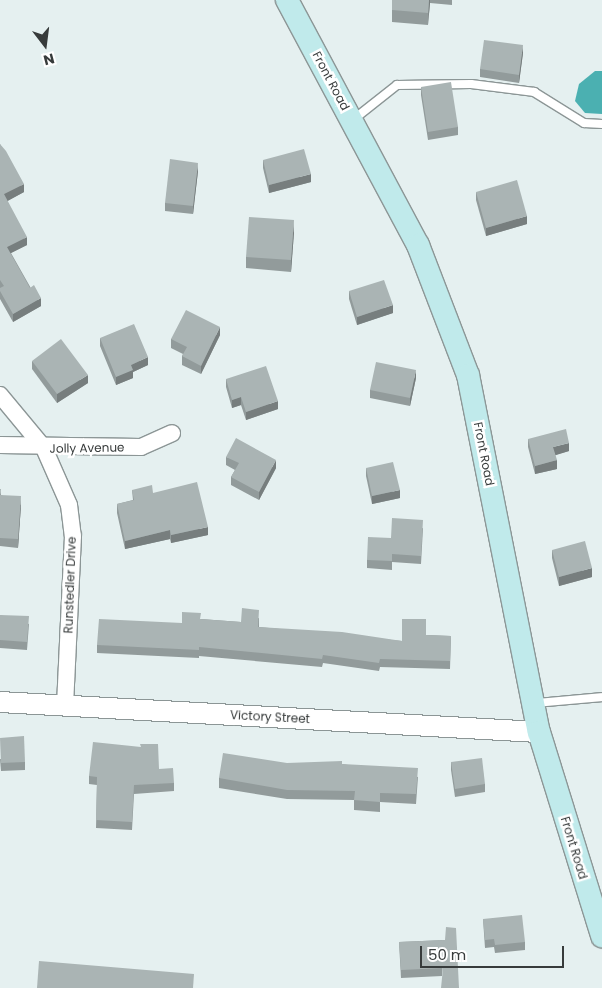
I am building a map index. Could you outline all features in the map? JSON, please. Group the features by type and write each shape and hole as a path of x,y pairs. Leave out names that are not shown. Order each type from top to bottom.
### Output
{"main road":[{"name":"Front Road","path":"287,0 418,245 468,375 539,732 602,936"}],"street":[{"name":"Runstedler Drive","path":"0,395 44,448 69,505 73,536 64,706"},
{"name":"Jolly Avenue","path":"0,445 44,448 141,447 172,433"},
{"name":"Victory Street","path":"0,702 539,732"}],"lane":[{"path":"353,121 397,85 470,84 534,92 584,123 602,124"},
{"path":"534,704 602,697"}],"water":[{"path":"595,71 602,71 602,114 585,113 575,101 579,84"}],"building":[{"path":"392,0 429,0 428,13 392,10"},
{"path":"484,40 523,45 519,75 480,69"},
{"path":"451,82 458,127 428,132 421,87"},
{"path":"0,144 6,151 24,184 4,194 27,237 7,247 30,288 34,285 41,298 13,314 0,291 0,288 4,286 0,280"},
{"path":"304,149 311,174 269,185 263,160"},
{"path":"170,159 198,163 193,206 165,203"},
{"path":"517,180 527,216 486,228 476,192"},
{"path":"249,217 294,220 291,260 246,257"},
{"path":"384,280 393,305 357,317 349,291"},
{"path":"186,310 220,327 201,366 182,356 187,347 171,339"},
{"path":"134,324 148,357 131,365 133,370 116,377 100,338"},
{"path":"61,339 88,375 57,394 32,361"},
{"path":"376,362 416,370 410,398 370,390"},
{"path":"266,366 278,401 246,412 241,397 232,400 226,379"},
{"path":"566,429 569,443 553,447 557,460 535,466 528,439"},
{"path":"236,438 276,460 259,492 231,477 239,463 226,457"},
{"path":"393,462 400,490 372,496 366,468"},
{"path":"197,482 208,527 171,535 170,530 125,541 117,504 134,500 132,490 152,485 153,493"},
{"path":"0,495 21,496 18,539 0,538"},
{"path":"392,518 423,520 421,556 392,554 392,561 367,560 368,537 391,538"},
{"path":"585,541 592,568 559,577 552,550"},
{"path":"242,608 259,610 258,627 342,632 402,641 402,619 426,619 426,635 451,636 450,661 380,659 379,663 323,655 322,659 199,647 199,650 97,645 99,619 182,623 182,612 201,613 200,619 241,622"},
{"path":"0,615 29,616 27,642 0,640"},
{"path":"24,736 25,762 1,763 0,738"},
{"path":"93,742 141,747 140,744 158,744 159,769 173,768 174,783 134,785 132,822 96,820 97,777 89,776"},
{"path":"223,753 287,763 342,761 342,764 418,768 416,794 380,793 380,802 354,800 355,791 287,790 219,778"},
{"path":"482,758 485,784 455,789 451,762"},
{"path":"522,915 525,942 495,945 494,939 485,940 483,919"},
{"path":"446,927 456,928 459,988 441,988 443,968 401,970 399,942 445,940"},
{"path":"39,961 194,974 193,988 37,988"}]}
